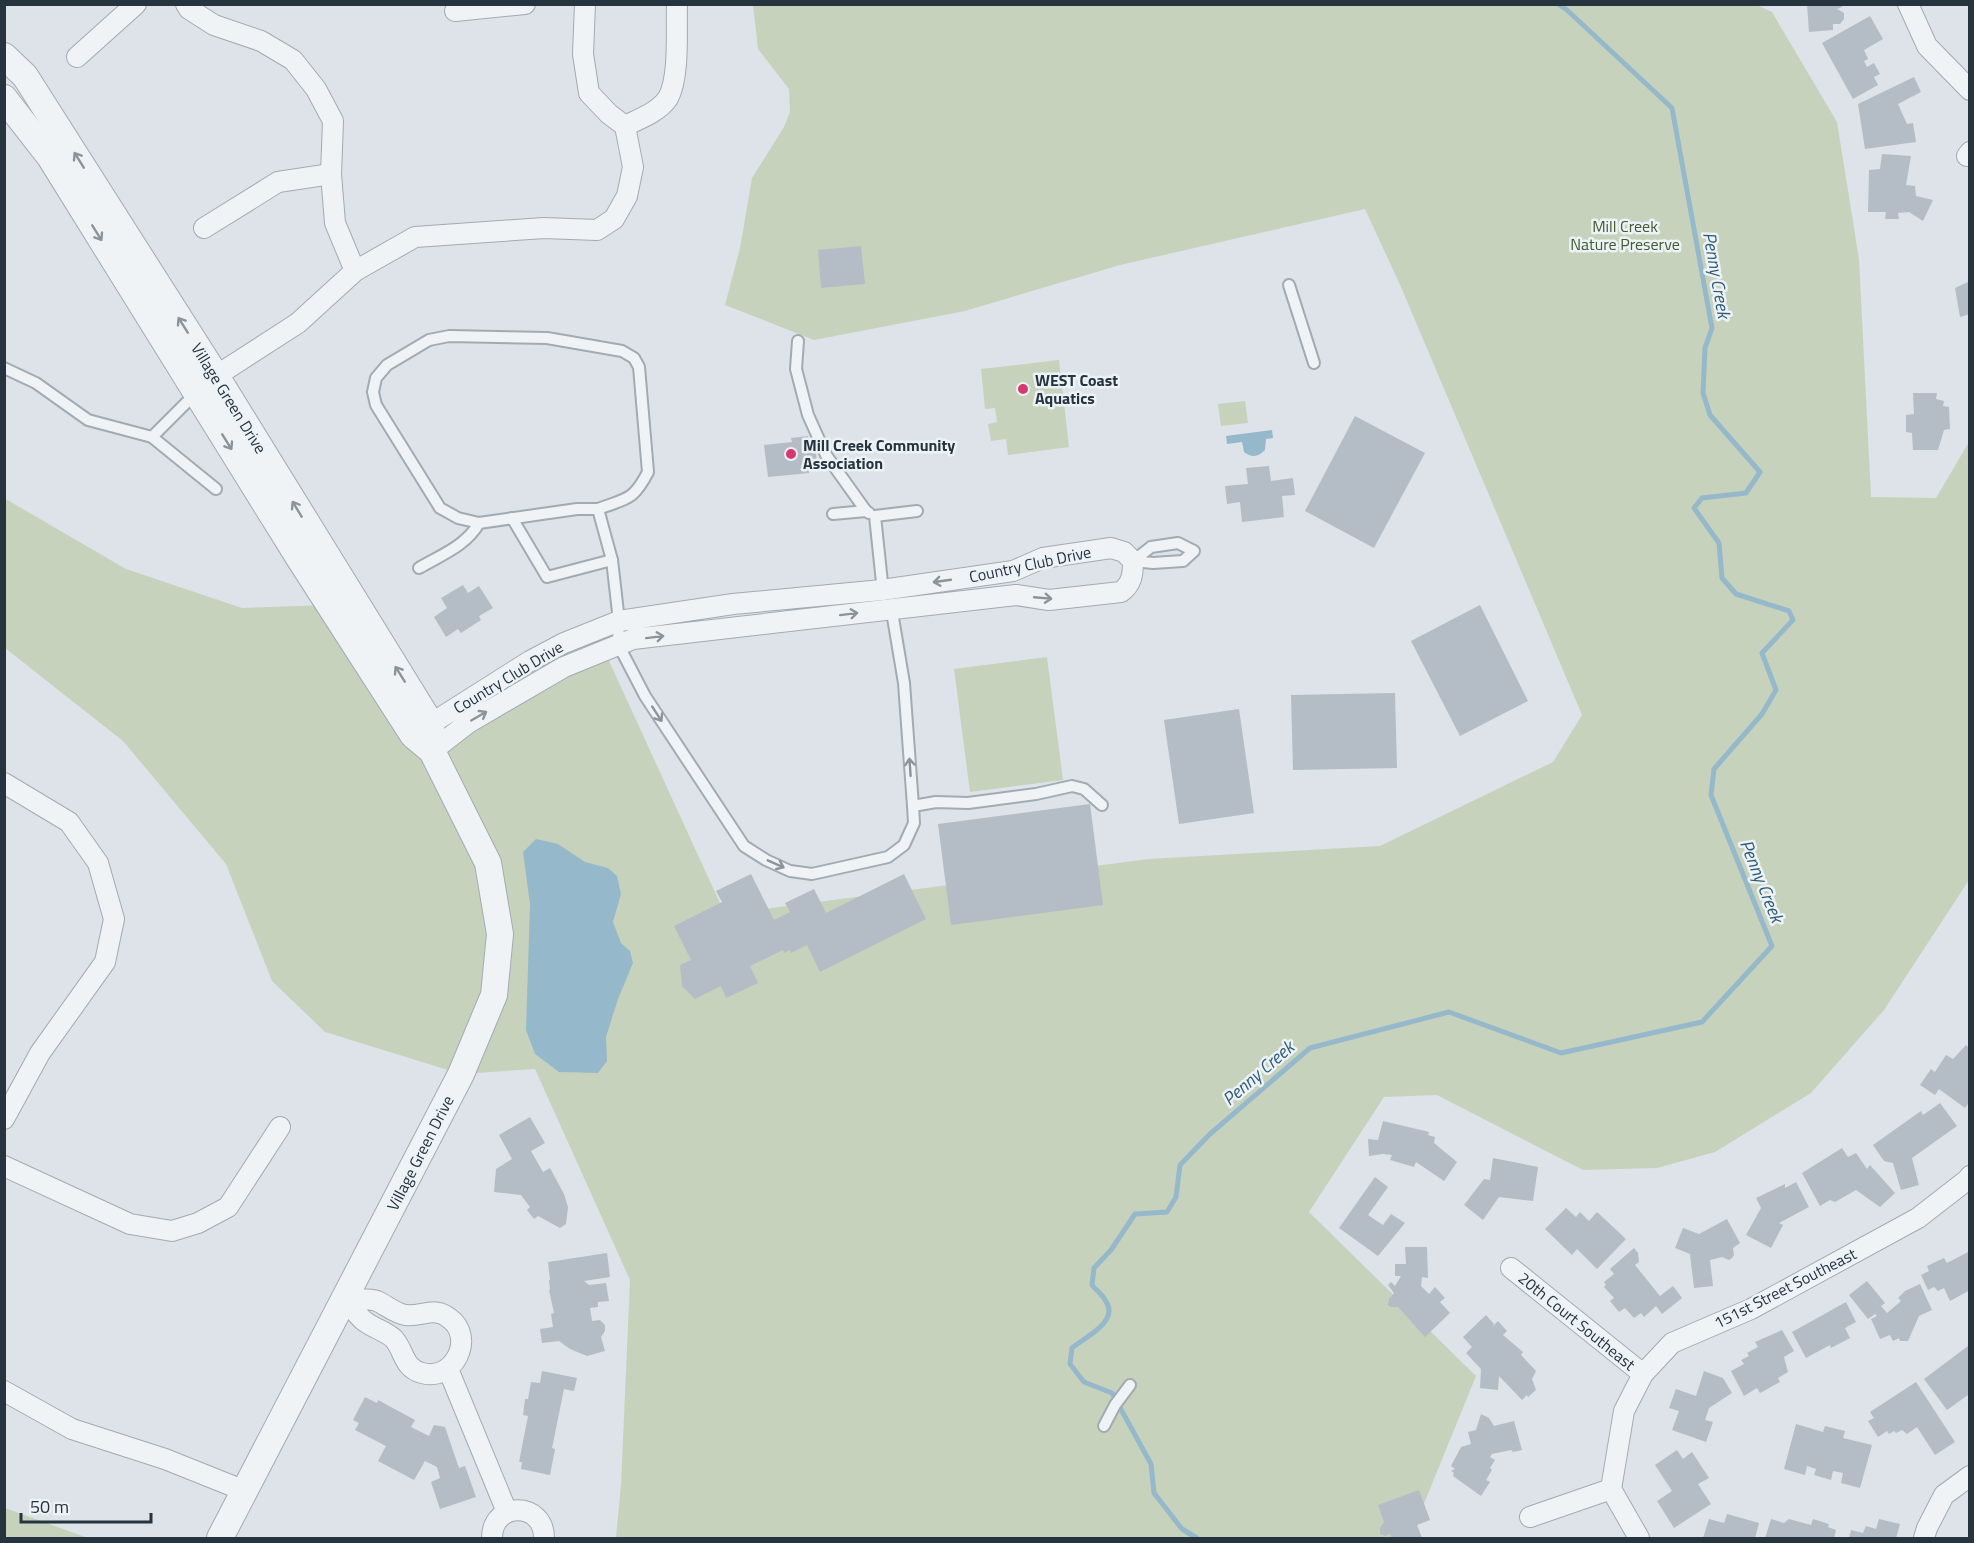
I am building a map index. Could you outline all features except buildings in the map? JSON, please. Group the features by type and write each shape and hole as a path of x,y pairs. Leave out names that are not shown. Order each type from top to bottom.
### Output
{"street":[{"path":"77,57 136,4"},
{"path":"186,4 189,9 214,25 261,41 293,60 316,89 333,121 331,174 335,223 355,271"},
{"path":"455,10 525,4"},
{"path":"206,384 298,323 355,271 415,237 544,228 597,230 614,219 627,196 633,166 625,126 609,114 589,93 583,54 585,4"},
{"path":"625,126 650,114 667,98 675,71 677,4"},
{"path":"1908,4 1927,46 1970,90"},
{"name":"Village Green Drive","path":"4,56 25,76 206,384 426,737 488,862 500,934 494,995 461,1074 220,1539"},
{"name":"Village Green Drive","path":"4,98 50,157 206,384"},
{"path":"204,228 278,182 331,174"},
{"name":"Country Club Drive","path":"1111,548 1124,552 1132,561 1133,574 1128,587 1121,592 1048,600 1016,595 633,639 564,667 468,723 426,737 530,661 564,643 619,621 733,604 882,590 1013,571 1044,558 1111,548"},
{"path":"4,783 69,822 98,863 114,919 105,962 40,1053 4,1119"},
{"path":"4,1166 130,1224 172,1231 198,1223 228,1207 280,1127"},
{"name":"151st Street Southeast","path":"1611,1489 1624,1411 1643,1374 1672,1343 1751,1308 1918,1218 1970,1176"},
{"name":"20th Court Southeast","path":"1511,1268 1643,1374"},
{"path":"345,1299 375,1300 403,1315 415,1315 428,1311 448,1316 460,1332 462,1346 457,1359 448,1369 429,1374 410,1367 393,1339 364,1321 345,1299"},
{"path":"448,1369 507,1512"},
{"path":"4,1391 72,1429 165,1459 245,1491"},
{"path":"1924,1539 1927,1528 1944,1495 1970,1476"},
{"path":"1530,1516 1611,1489 1639,1539"},
{"path":"492,1539 495,1524 500,1517 507,1512 521,1510 534,1515 543,1527 544,1539"}],"lane":[{"path":"1289,285 1314,363"},
{"path":"449,336 547,338 622,351 634,358 639,367 648,472 640,486 631,497 598,509 577,509 512,518 479,523 458,518 440,508 376,405 373,392 376,378 387,365 429,340 449,336"},
{"path":"598,509 612,560 619,621 618,644 645,696 744,846 790,871 812,873 888,857 904,845 914,823 904,683 893,609 882,590 870,514 826,455 808,415 796,369 798,341"},
{"path":"4,368 36,383 88,420 152,438 216,489"},
{"path":"152,438 206,384"},
{"path":"832,514 917,511"},
{"path":"512,518 547,577 612,560"},
{"path":"419,568 460,545 473,534 479,523"},
{"path":"1178,543 1194,550 1183,561 1153,563 1132,561 1151,547 1178,543"},
{"path":"913,806 936,802 968,803 1036,794 1072,786 1084,789 1102,805"},
{"path":"1104,1426 1115,1405 1130,1385"}],"green space":[{"name":"Mill Creek Nature Preserve","path":"753,5 1757,5 1772,12 1837,122 1859,259 1871,497 1936,498 1969,442 1969,880 1884,1010 1811,1093 1715,1152 1657,1168 1583,1170 1437,1095 1384,1097 1309,1212 1476,1376 1410,1538 616,1538 621,1485 630,1280 535,1069 461,1074 325,1032 272,981 226,864 123,741 5,648 4,498 126,569 242,608 330,605 432,751 604,650 725,914 1149,859 1380,846 1553,762 1582,715 1401,287 1365,209 1120,265 965,311 814,340 725,305 740,248 752,178 784,127 790,112 789,89 758,49"},
{"name":"WEST Coast Aquatics","path":"1059,360 1069,447 1008,455 1006,439 991,441 988,424 997,422 995,408 985,409 981,369"},
{"path":"1245,401 1248,423 1221,426 1218,404"},
{"path":"1047,657 1063,780 970,792 954,669"},
{"path":"5,1508 88,1538 5,1538"}],"water":[{"path":"1272,430 1273,438 1266,439 1265,450 1257,455 1252,456 1244,452 1242,442 1227,444 1226,436"},
{"path":"536,839 558,844 585,862 608,868 617,876 621,894 613,922 621,943 630,951 633,963 606,1037 607,1061 598,1073 559,1072 535,1054 526,1030 530,904 523,852"}],"waterway":[{"name":"Penny Creek","path":"1197,1538 1182,1529 1154,1493 1151,1464 1112,1393 1084,1382 1070,1364 1072,1348 1099,1328 1108,1315 1109,1308 1105,1300 1092,1285 1094,1268 1111,1250 1135,1214 1167,1212 1176,1197 1180,1165 1210,1134 1310,1048 1449,1012 1561,1053 1702,1022 1772,946 1711,795 1714,769 1762,714 1776,690 1762,653 1793,620 1789,611 1736,594 1722,578 1719,543 1694,508 1702,498 1746,493 1760,472 1710,415 1703,393 1705,348 1712,328 1672,108 1558,4"}],"place":[{"name":"WEST Coast Aquatics","path":"1023,389"},
{"name":"Mill Creek Community Association","path":"791,454"}]}
